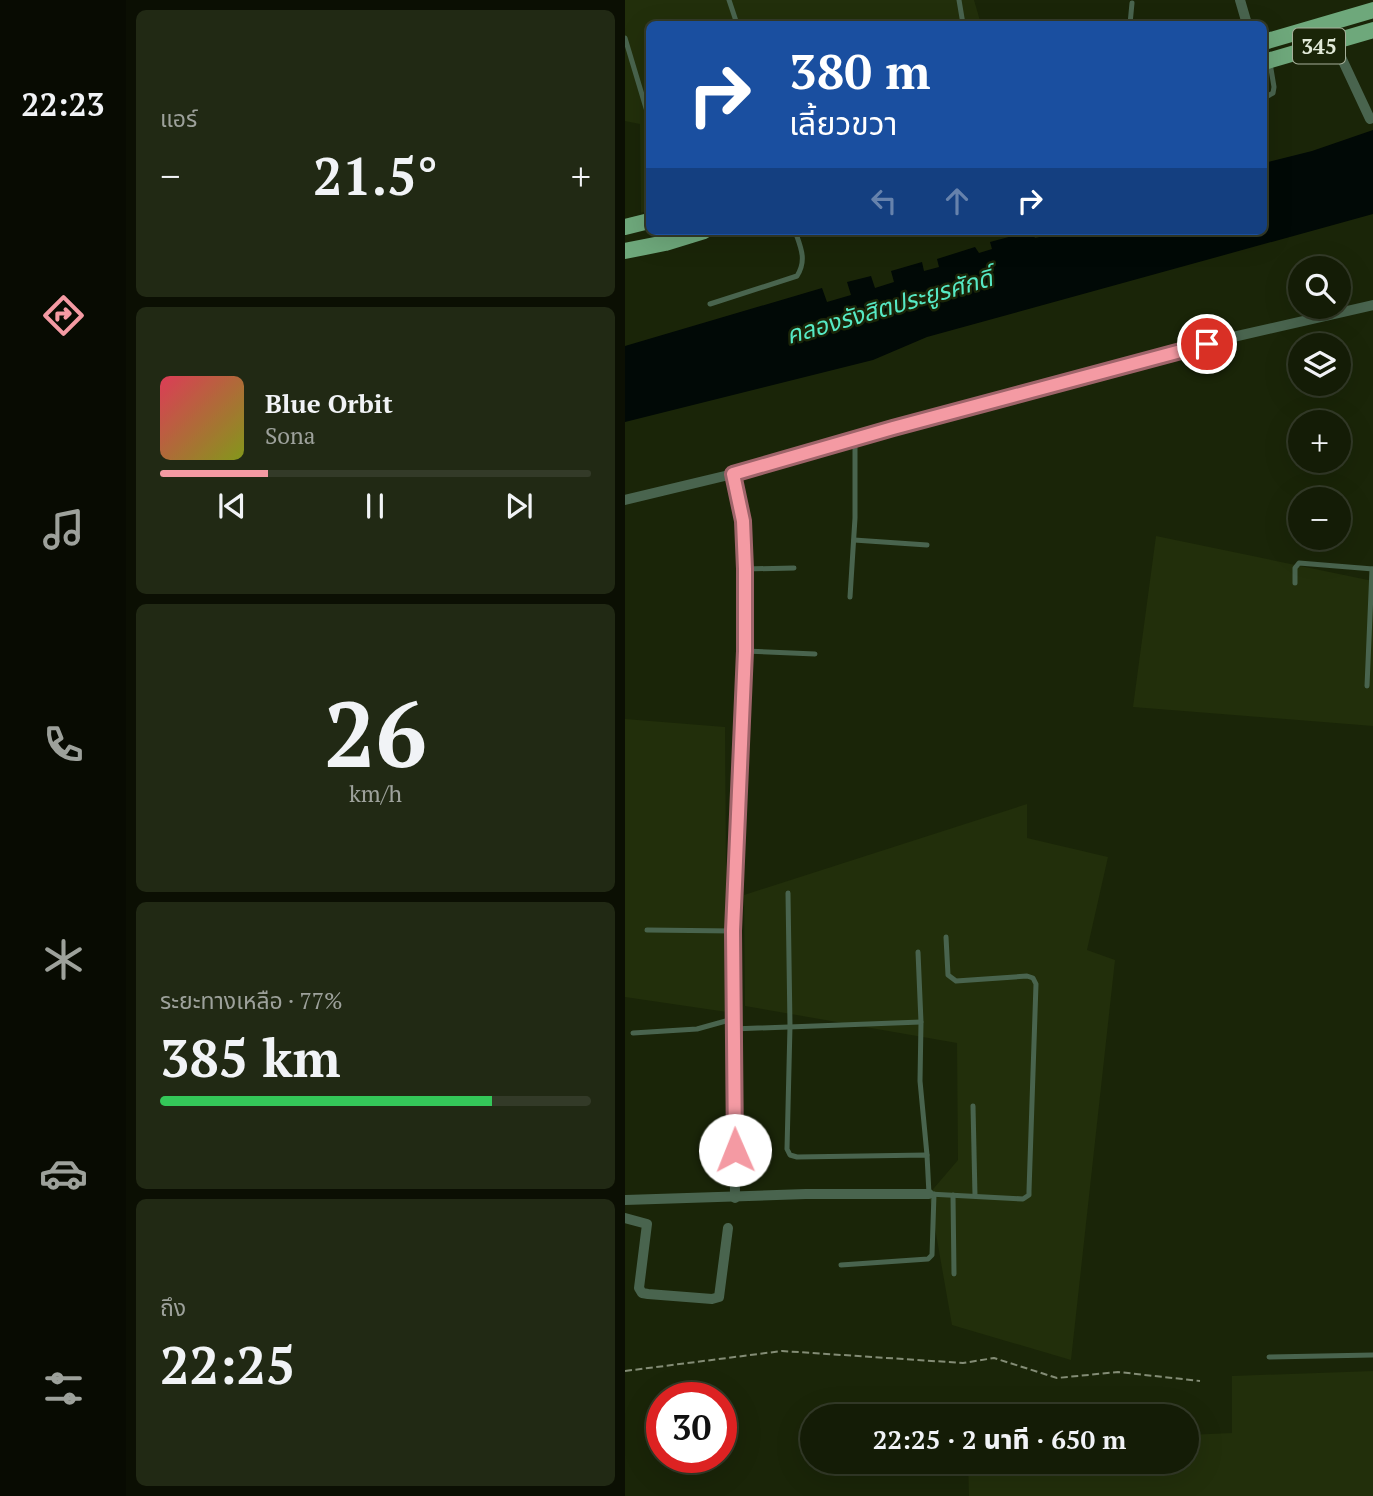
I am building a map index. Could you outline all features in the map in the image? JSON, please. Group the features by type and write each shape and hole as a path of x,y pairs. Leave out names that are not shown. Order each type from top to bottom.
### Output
{"main road":[{"name":"345","path":"1267,41 1373,10"},
{"name":"345","path":"1267,61 1373,30"},
{"path":"625,227 646,222"},
{"path":"625,253 691,235"}],"street":[{"path":"1240,0 1246,21"},
{"path":"1334,42 1370,119"},
{"path":"625,500 733,474 1233,337 1373,305"},
{"path":"733,474 743,521 745,569 745,651 733,931 735,1198"},
{"path":"625,1200 806,1194 931,1194"},
{"path":"625,1218 647,1224 639,1288 648,1294 711,1299 719,1297 728,1228"}],"lane":[{"path":"729,0 736,21"},
{"path":"959,0 962,21"},
{"path":"1130,21 1132,4"},
{"path":"625,38 646,108"},
{"path":"1267,61 1274,87 1273,93 1267,97"},
{"path":"710,304 797,276 802,268 804,254 797,235"},
{"path":"850,597 854,540 855,439"},
{"path":"854,540 927,545"},
{"path":"1295,583 1295,568 1299,564 1373,569 1367,686"},
{"path":"745,569 794,568"},
{"path":"745,651 815,654"},
{"path":"788,892 789,1155 927,1155"},
{"path":"647,930 733,931"},
{"path":"931,1194 1023,1199 1029,1195 1036,984 1033,978 1027,976 956,981 948,975 946,969 946,937"},
{"path":"841,1265 928,1259 932,1255 931,1194 920,1081 918,952"},
{"path":"633,1033 733,1024 790,1026 921,1022"},
{"path":"973,1106 975,1196"},
{"path":"953,1195 954,1274"},
{"path":"1269,1357 1373,1355"}],"path":[{"path":"625,1371 782,1351 963,1363 994,1357 1057,1378 1118,1372 1200,1381"}],"shaded area":[{"path":"625,0 974,0 980,21 646,21 646,211 641,213 640,124 625,121"},
{"path":"1156,536 1373,581 1373,726 1133,707"},
{"path":"625,719 725,727 727,1012 625,997"},
{"path":"1027,804 1027,838 1108,857 1087,950 1115,960 1071,1360 952,1325 929,1194 958,1160 957,1043 745,1006 744,895"},
{"path":"1373,1371 1373,1496 969,1496 968,1474 1199,1474 1199,1434 1232,1433 1232,1376"}],"water":[{"name":"คลองรังสิตประยูรศักดิ์","path":"1373,130 1373,214 927,337 873,360 625,422 625,346 822,288 827,302 851,295 847,282 871,276 875,288 894,282 891,271 922,262 924,271 939,267 937,259 975,247 979,253 992,249 990,242 1016,235 1033,235 1035,238 1044,235 1267,235 1267,162 1312,151"}],"route":[{"path":"735,1150 733,931 745,651 745,569 743,521 733,474 1207,344"}]}
